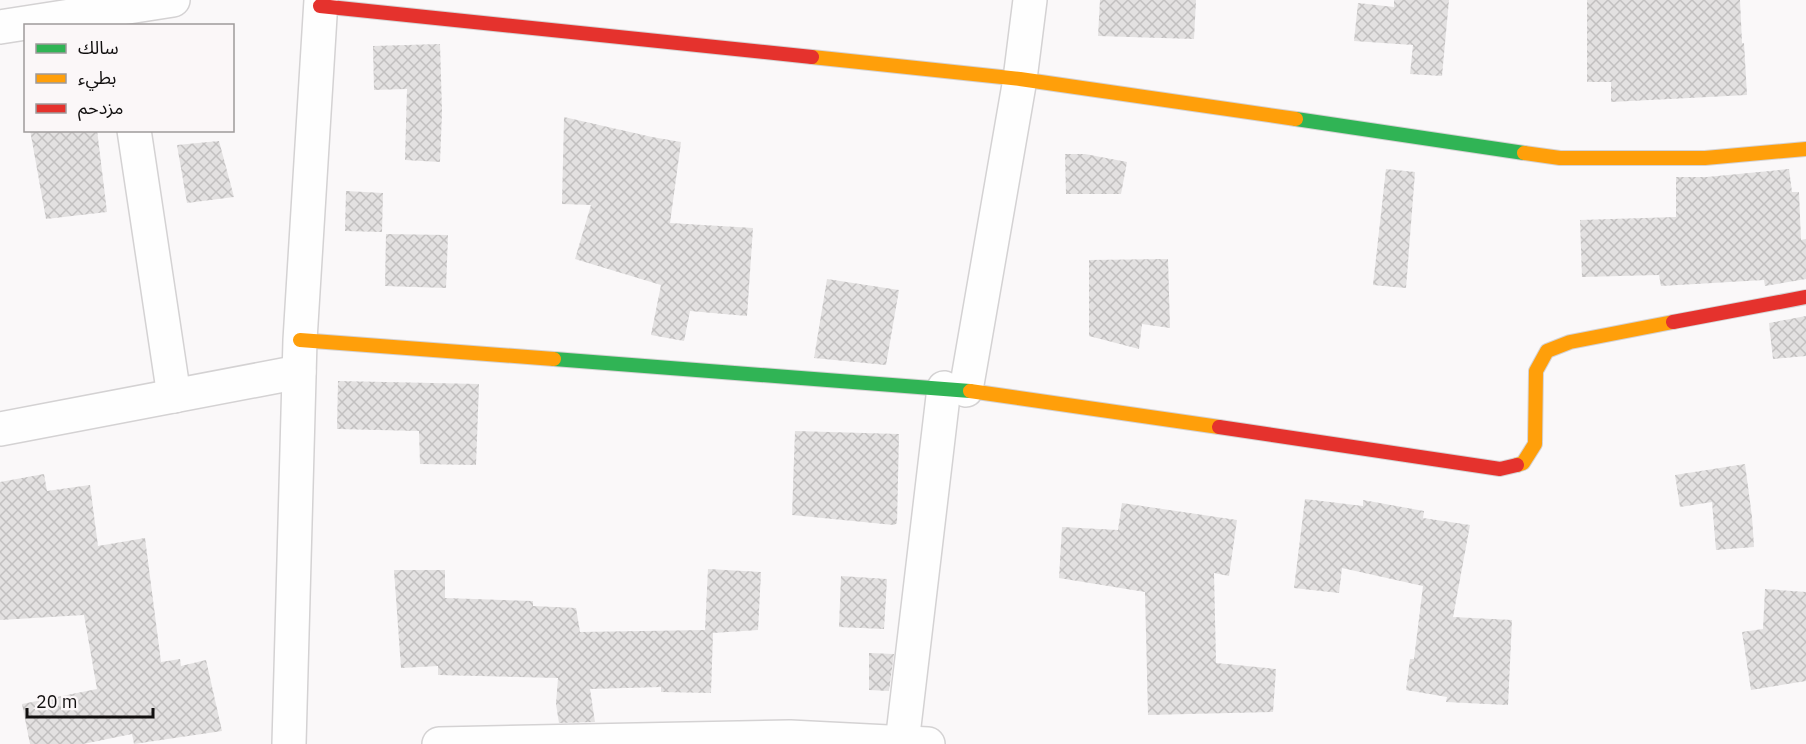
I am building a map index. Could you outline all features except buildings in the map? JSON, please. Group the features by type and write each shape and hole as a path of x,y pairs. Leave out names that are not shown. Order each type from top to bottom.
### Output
{"street":[{"path":"35,24 117,17 172,0"},
{"path":"439,744 790,741 915,743 955,389 1020,79 1030,0"},
{"path":"289,744 299,356 321,3 1020,79 1560,158 1705,158 1806,149"},
{"path":"0,27 24,25"},
{"path":"134,132 174,396"},
{"path":"0,429 174,396 299,356 955,389 1500,469 1523,463 1535,444 1536,371 1547,351 1570,342 1806,297"}],"traffic: fast":[{"path":"1296,119 1524,153"},
{"path":"554,359 970,391"}],"traffic: slow":[{"path":"812,57 1020,79 1296,119"},
{"path":"1524,153 1560,158 1705,158 1806,149"},
{"path":"1517,465 1523,463 1535,444 1536,371 1547,351 1570,342 1673,322"},
{"path":"300,340 554,359"},
{"path":"970,391 1219,427"}],"traffic: jam":[{"path":"320,6 812,57"},
{"path":"1673,322 1806,297"},
{"path":"1219,427 1500,469 1517,465"}]}
